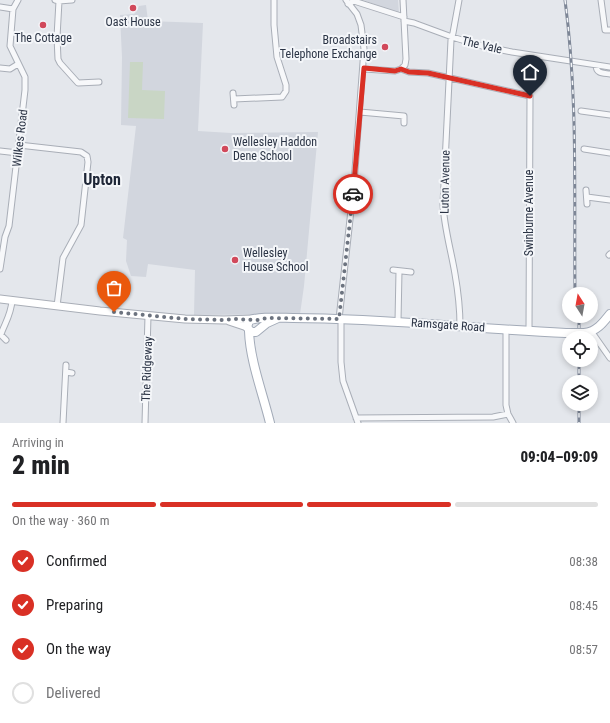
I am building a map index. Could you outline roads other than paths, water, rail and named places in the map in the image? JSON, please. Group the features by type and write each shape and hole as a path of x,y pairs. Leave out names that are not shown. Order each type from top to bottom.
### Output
{"main road":[{"path":"589,331 601,325 610,314"},
{"name":"Ramsgate Road","path":"255,319 278,318 340,322 398,321 562,333"},
{"path":"253,330 278,318"},
{"path":"253,330 261,325 255,319 249,321 253,330 250,341 270,423"}],"street":[{"path":"0,7 13,9 18,0"},
{"path":"72,0 57,1 58,59 60,64 77,85 99,82"},
{"path":"233,93 234,102 275,98 282,96 286,91 286,85 277,57 275,43 274,0"},
{"path":"364,68 395,71 401,69 405,65 403,0"},
{"name":"Luton Avenue","path":"460,0 452,37 448,78 443,204 460,306 460,326"},
{"path":"601,0 605,30 610,30"},
{"name":"The Vale","path":"347,2 354,1 452,37 512,52 610,67"},
{"path":"347,2 361,24 364,37 364,68 340,322 343,381 357,420 493,417 508,414"},
{"name":"Wilkes Road","path":"0,269 2,237 9,226 25,90 24,77 10,46 13,9"},
{"path":"0,68 10,69 18,64"},
{"path":"596,65 596,69 599,72 610,74"},
{"path":"401,69 409,72 428,73 448,78"},
{"name":"Swinburne Avenue","path":"448,78 530,96 529,330"},
{"path":"581,111 610,115"},
{"path":"360,112 404,116 404,123"},
{"path":"19,145 81,152 87,156 88,162 81,225 63,258 57,306"},
{"path":"584,149 610,153"},
{"path":"0,151 18,153"},
{"path":"586,190 587,204"},
{"path":"587,197 610,200"},
{"path":"398,321 396,271 410,272"},
{"path":"0,299 148,316 224,320 255,319"},
{"path":"6,340 0,334 11,312 12,301"},
{"name":"The Ridgeway","path":"145,423 148,316"},
{"path":"224,320 253,330"},
{"path":"506,329 506,405 508,414 513,423"},
{"path":"598,344 610,358"},
{"path":"63,423 66,365"},
{"path":"66,372 72,373"}],"railway":[{"path":"565,0 574,110 575,287"},
{"path":"579,323 579,331"},
{"path":"579,367 579,375"},
{"path":"579,411 579,423"}],"place":[{"name":"Oast House","path":"133,8"},
{"name":"The Cottage","path":"43,25"},
{"name":"Broadstairs Telephone Exchange","path":"385,47"},
{"name":"Wellesley Haddon Dene School","path":"225,149"},
{"name":"Wellesley House School","path":"235,260"}],"district":[{"name":"Upton","path":"102,179"}]}
